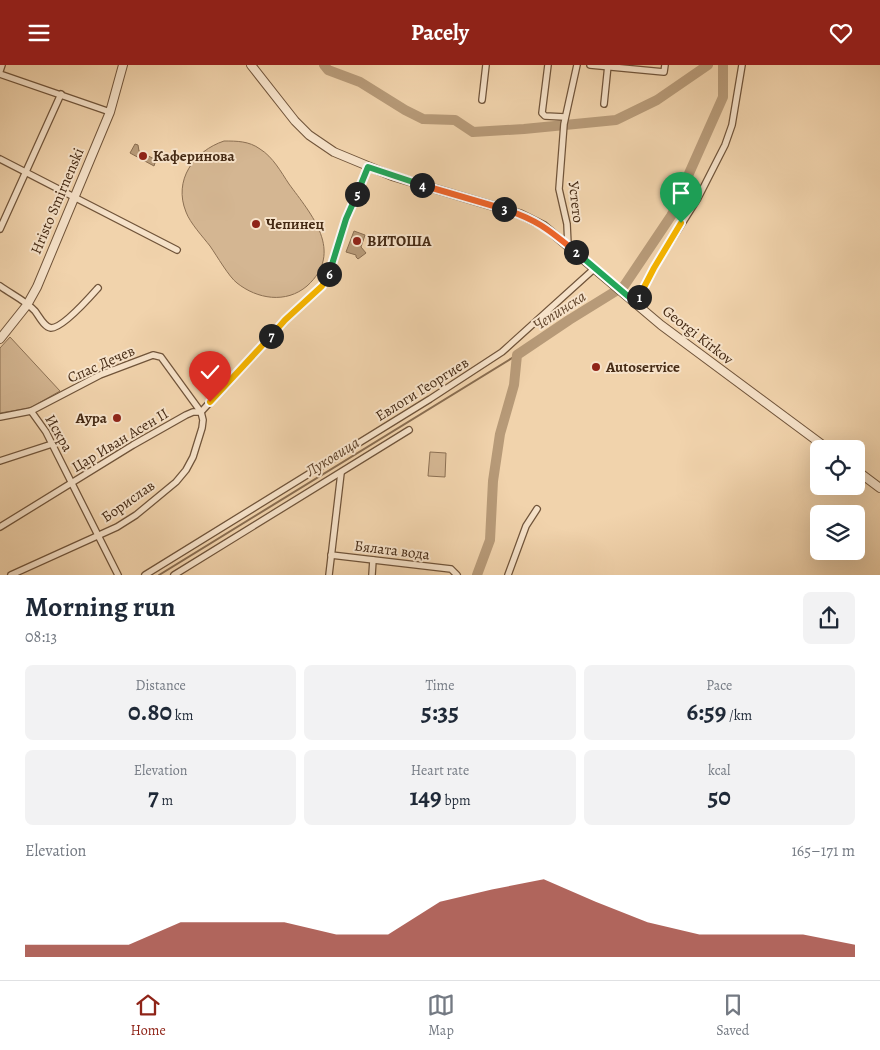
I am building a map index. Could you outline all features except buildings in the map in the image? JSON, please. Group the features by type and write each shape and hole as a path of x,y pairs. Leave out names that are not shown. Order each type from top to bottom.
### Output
{"street":[{"path":"2,65 0,72 110,112"},
{"name":"Hristo Smirnenski","path":"0,339 27,305 37,287 110,112 123,65"},
{"name":"Georgi Kirkov","path":"251,65 309,135 334,152 368,167 528,217 544,226 661,325 816,440"},
{"path":"482,99 486,65"},
{"path":"548,65 543,115 565,120"},
{"name":"Устето","path":"568,245 567,224 559,189 563,132 577,65"},
{"path":"590,65 664,72 664,65"},
{"path":"635,302 698,198 725,145 732,125 742,65"},
{"path":"604,104 608,66"},
{"path":"0,229 61,94"},
{"path":"0,159 27,171 73,197 177,250"},
{"name":"Цар Иван Асен II","path":"0,527 186,415 193,412 201,412 285,320 326,282 346,219 368,167"},
{"name":"Евлоги Георгиев","path":"145,575 487,363 526,332 595,268"},
{"path":"0,286 32,308 45,325 52,328 73,314 98,288"},
{"name":"Спас Дечев","path":"0,417 31,411 100,375 153,355 161,357 201,412"},
{"name":"Искра","path":"31,411 46,432 118,575"},
{"name":"Борислав","path":"10,575 98,537 126,522 176,482 190,463 202,429 203,420 201,412"},
{"name":"Евлоги Георгиев","path":"174,575 409,430"},
{"path":"0,461 52,444"},
{"path":"329,575 341,473"},
{"path":"865,476 880,487"},
{"path":"508,575 526,526 537,509"},
{"name":"Бялата вода","path":"331,555 451,569 457,575"},
{"path":"372,575 373,560"}],"shaded area":[{"name":"Чепинец","path":"224,141 247,143 265,152 306,208 321,233 324,247 323,260 318,273 299,292 281,297 262,296 237,283 230,276 186,212 182,189 184,178 189,168 195,159 204,152"},
{"name":"Каферинова","path":"135,144 138,145 139,151 156,160 154,166 130,153"},
{"name":"ВИТОША","path":"354,231 365,235 361,247 366,253 358,259 356,255 346,252"},
{"path":"10,337 60,391 30,408 0,413 0,348"},
{"path":"430,452 446,453 445,477 428,476"}],"waterway":[{"path":"324,65 328,70 360,82 423,119 455,120 473,132 616,120 657,100 708,65"},
{"name":"Чепинска","path":"477,575 490,540 493,481 500,434 514,385 517,355 624,286 671,216 684,193 687,178 723,97 723,65"},
{"name":"Луковица","path":"159,575 517,355"}],"place":[{"name":"Каферинова","path":"143,156"},
{"name":"Чепинец","path":"256,224"},
{"name":"ВИТОША","path":"357,241"},
{"name":"Autoservice","path":"596,367"},
{"name":"Аура","path":"117,418"}],"route":[{"path":"210,402 285,320 326,282 346,219 368,167 392,176 520,214 536,221 550,230 636,303 646,282 681,223"}]}
